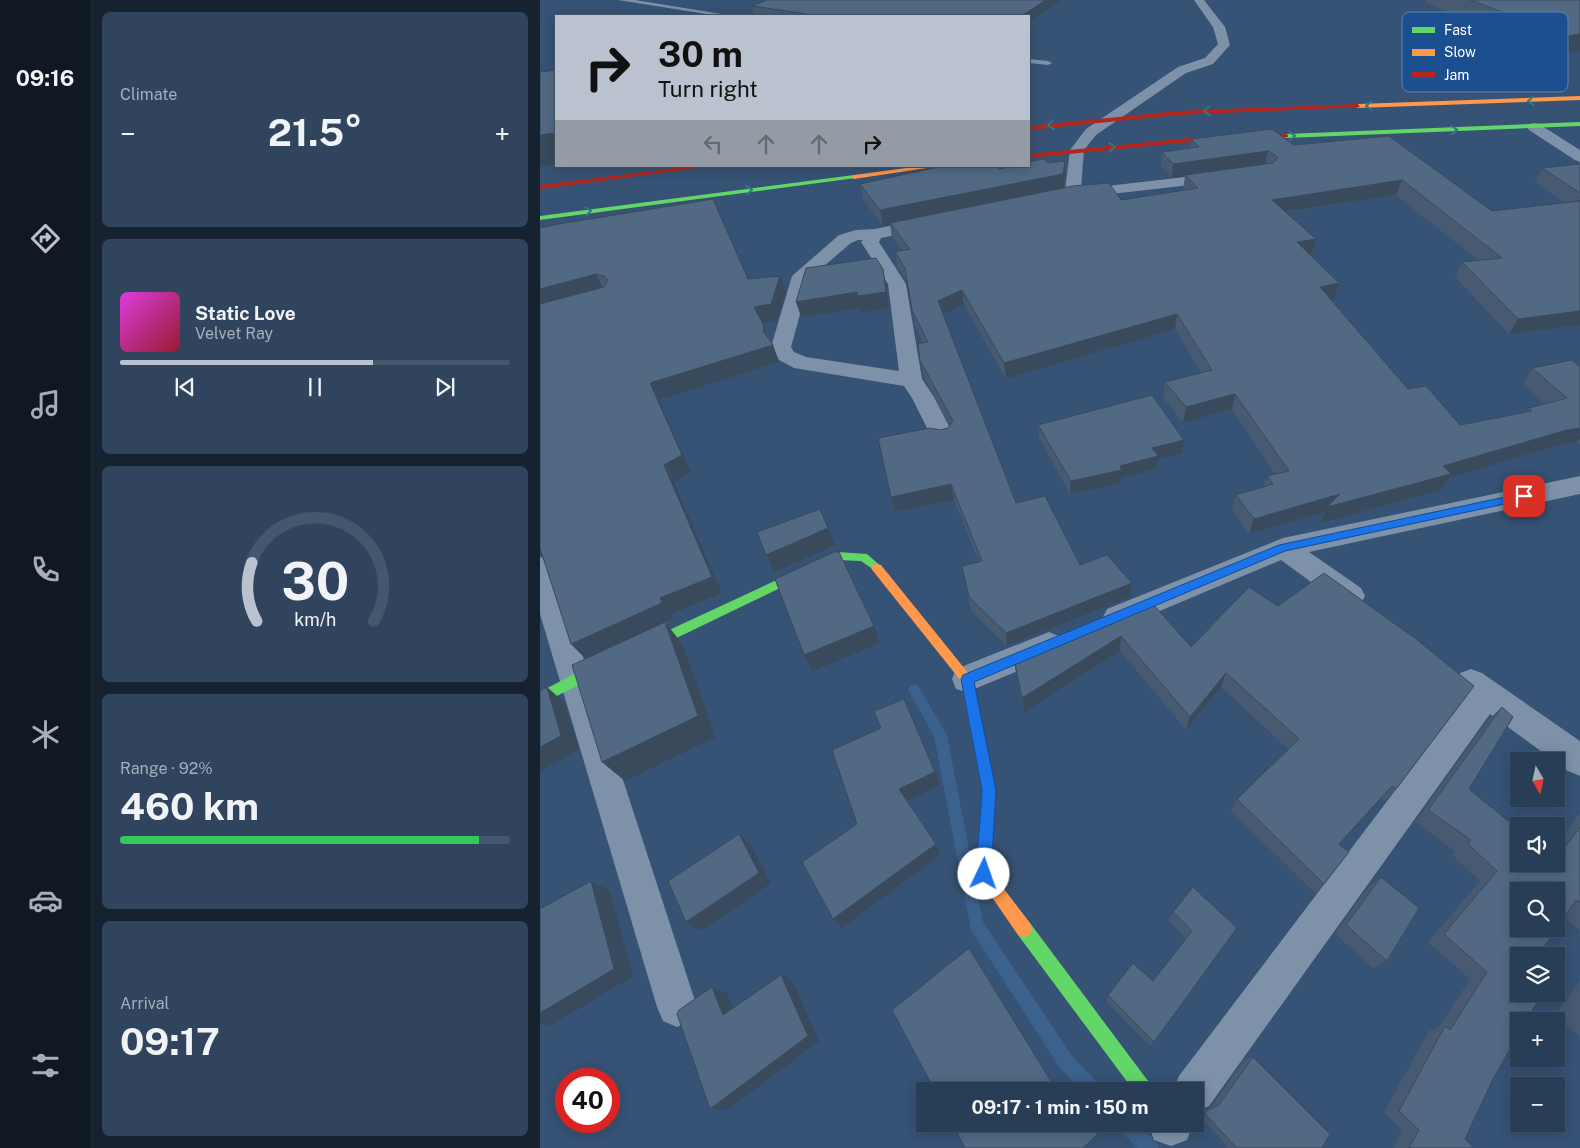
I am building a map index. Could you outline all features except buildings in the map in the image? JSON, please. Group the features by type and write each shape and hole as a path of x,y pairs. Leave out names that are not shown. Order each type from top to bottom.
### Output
{"street":[{"path":"1073,194 1077,150 1091,132 1182,70 1209,62 1224,44 1219,27 1200,0"},
{"path":"1030,128 1108,119 1228,110 1506,103 1580,98"},
{"path":"1030,156 1200,139 1580,124"},
{"path":"1534,127 1580,157"},
{"path":"540,187 702,167"},
{"path":"540,218 929,167"},
{"path":"1027,204 1073,194 1237,176"},
{"path":"911,380 801,363 786,356 781,347 801,276 845,239 856,235 875,234 944,220"},
{"path":"875,234 870,242 897,284 911,380 923,397 942,436"},
{"path":"967,679 1283,548 1580,485"},
{"path":"1283,548 1369,610"},
{"path":"540,698 574,680 837,556 863,557 877,568 967,679 989,790 984,874 1138,1082"},
{"path":"540,568 677,1007"},
{"path":"1447,666 1580,760"},
{"path":"1201,1082 1486,694"}],"lane":[{"path":"621,0 724,15"},
{"path":"1030,60 1048,64"}],"waterway":[{"path":"914,690 940,735 976,925 1066,1062 1085,1082"},
{"path":"1134,1132 1150,1148"}],"traffic: fast":[{"path":"1286,136 1580,124"},
{"path":"540,218 854,177"},
{"path":"540,698 574,680 837,556 863,557 877,568"},
{"path":"1024,929 1138,1082"}],"traffic: slow":[{"path":"1358,106 1580,98"},
{"path":"854,177 929,167"},
{"path":"877,568 967,679 989,790 983,874 1024,929"}],"traffic: jam":[{"path":"1030,128 1178,113 1358,106"},
{"path":"1030,156 1200,139 1286,136"},
{"path":"540,187 702,167"}],"route":[{"path":"984,874 989,790 967,679 1283,548 1524,496"}]}
